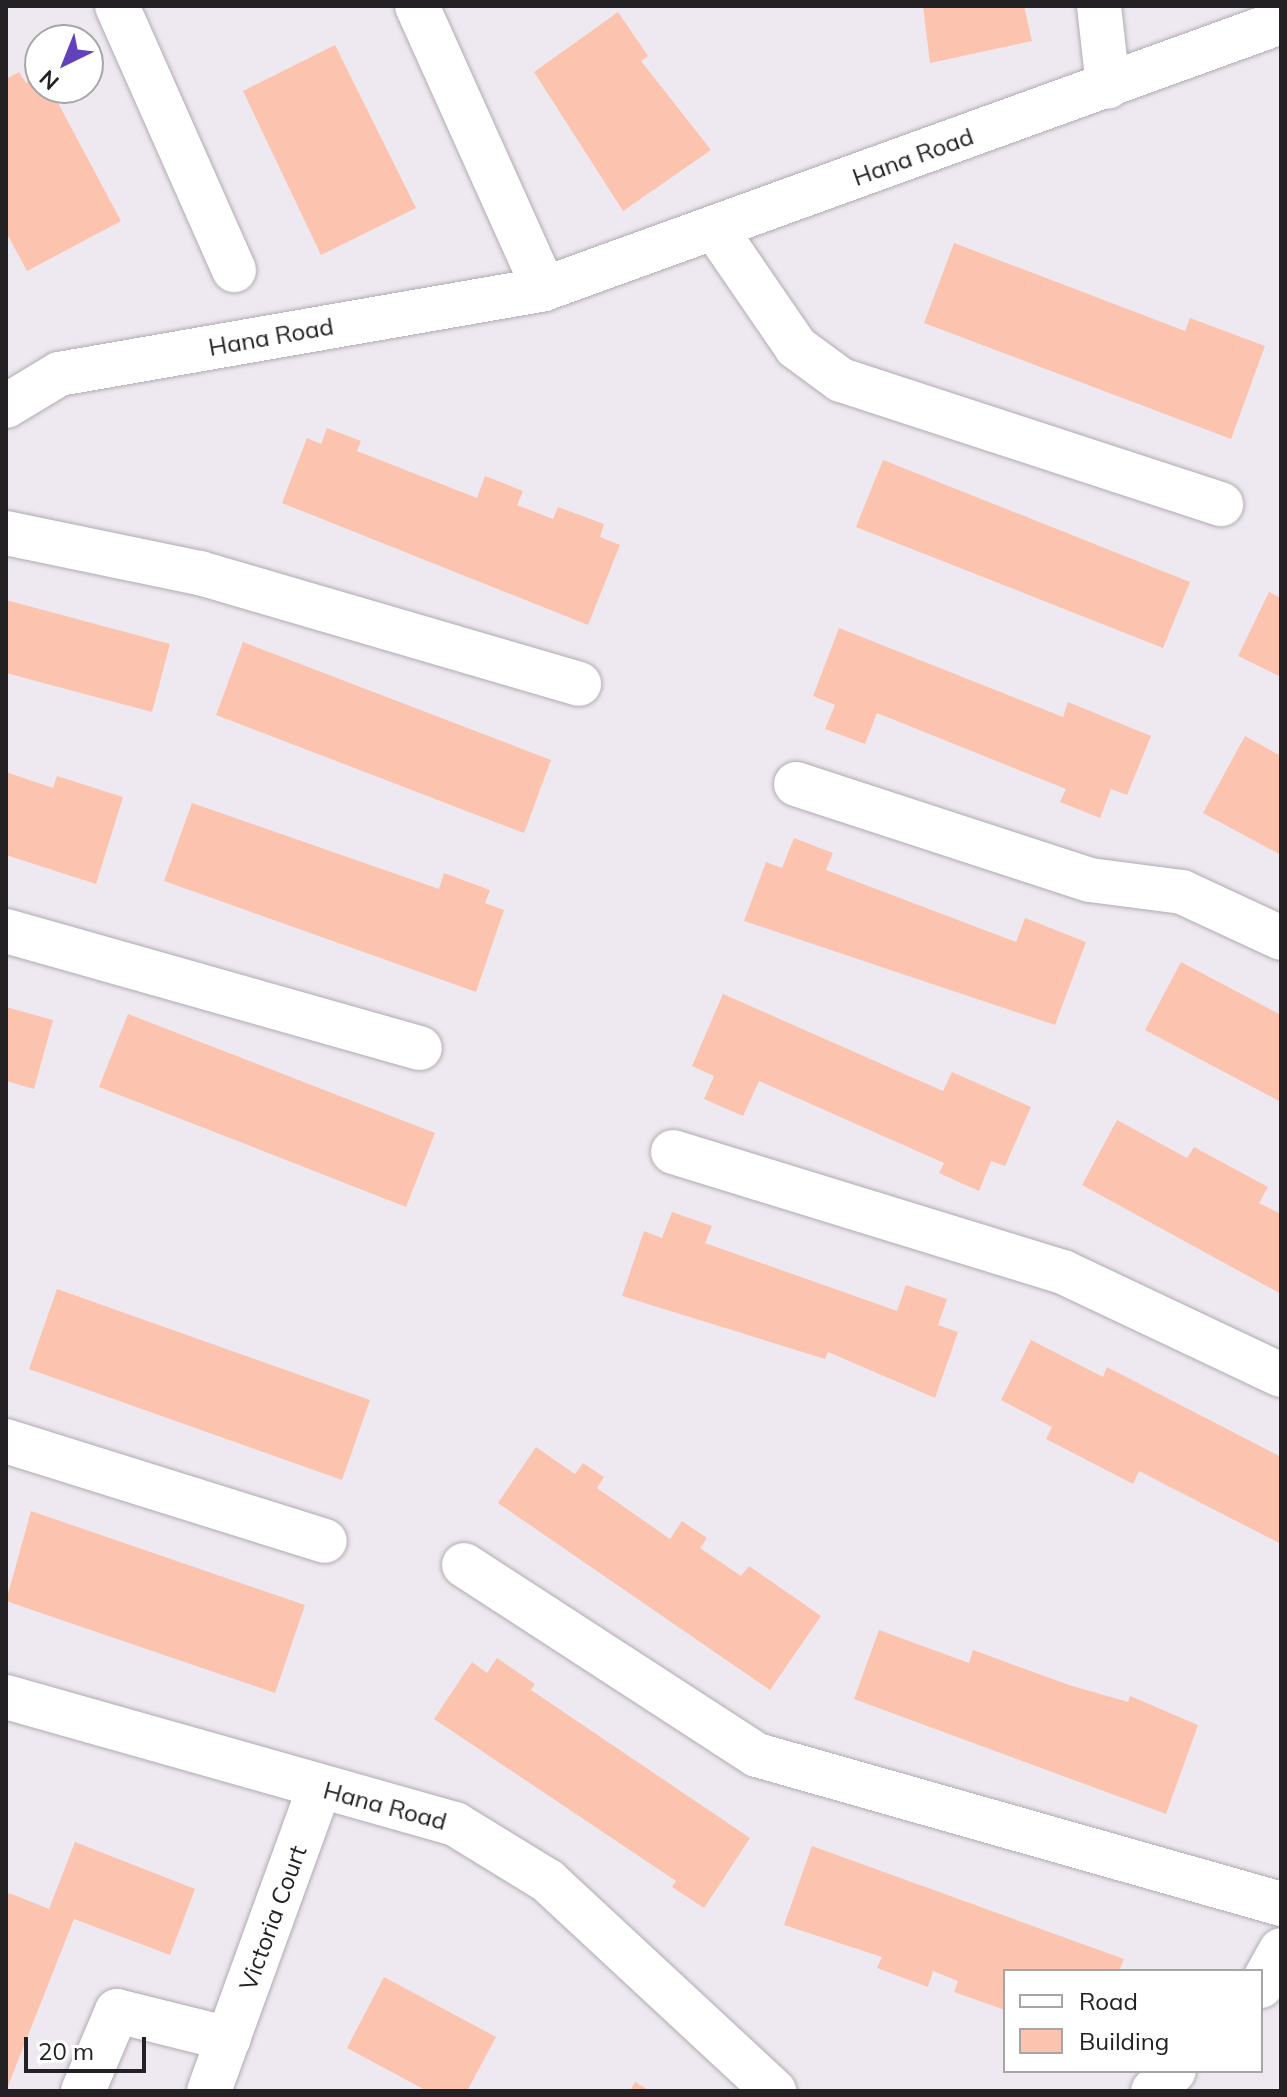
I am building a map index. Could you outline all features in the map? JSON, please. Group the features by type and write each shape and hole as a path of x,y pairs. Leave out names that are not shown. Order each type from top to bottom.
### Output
{"street":[{"path":"117,6 234,270"},
{"path":"417,6 544,289"},
{"path":"1099,6 1108,86"},
{"name":"Hana Road","path":"6,406 59,374 544,289 716,230 1281,22"},
{"path":"716,230 796,347 841,380 1221,504"},
{"path":"6,533 200,573 579,684"},
{"path":"796,784 1090,880 1182,892 1281,938"},
{"path":"6,931 420,1048"},
{"path":"673,1152 1063,1272 1281,1375"},
{"path":"6,1441 325,1541"},
{"path":"464,1565 757,1755 1281,1904"},
{"name":"Hana Road","path":"6,1697 319,1789 455,1824 548,1881 774,2091"},
{"name":"Victoria Court","path":"223,2074 319,1789"},
{"path":"1263,1982 1281,1950"},
{"path":"83,2091 117,2011 223,2074"},
{"path":"1153,2091 1172,2073"}],"building":[{"path":"923,6 1024,6 1032,41 930,63"},
{"path":"618,12 648,56 641,61 711,150 623,211 534,72"},
{"path":"335,45 416,208 321,255 243,91"},
{"path":"19,72 24,80 24,104 59,104 121,221 27,271 6,232 6,79"},
{"path":"954,243 1185,331 1190,318 1265,346 1231,439 924,323"},
{"path":"327,428 361,441 357,451 477,498 485,476 523,491 517,505 553,519 558,507 604,524 600,537 620,545 588,625 282,503 307,438 321,444"},
{"path":"883,460 1190,582 1163,648 856,527"},
{"path":"1269,592 1281,598 1281,677 1238,656"},
{"path":"6,600 170,644 152,712 6,673"},
{"path":"839,628 1063,717 1068,702 1151,736 1127,795 1111,789 1100,818 1060,802 1066,789 877,713 865,744 825,729 835,705 813,696"},
{"path":"243,642 551,760 524,833 216,715"},
{"path":"1245,736 1281,756 1281,855 1203,813"},
{"path":"6,772 53,788 57,776 123,797 96,884 6,855"},
{"path":"192,803 439,889 444,873 490,890 485,903 504,910 476,992 164,881"},
{"path":"794,838 833,853 826,870 1016,942 1025,918 1086,942 1055,1025 744,921 766,862 782,868"},
{"path":"1181,962 1281,1015 1281,1102 1145,1030"},
{"path":"723,994 943,1091 952,1072 1031,1107 1005,1166 991,1161 979,1191 939,1173 944,1163 759,1081 743,1116 704,1099 714,1076 692,1066"},
{"path":"6,1007 53,1020 34,1089 6,1081"},
{"path":"128,1014 435,1133 406,1207 99,1087"},
{"path":"1117,1120 1187,1158 1194,1147 1268,1187 1259,1203 1281,1214 1281,1294 1082,1185"},
{"path":"672,1212 712,1226 705,1243 897,1311 906,1285 947,1299 938,1325 958,1332 935,1398 828,1352 825,1359 622,1296 644,1231 662,1238"},
{"path":"57,1289 370,1400 342,1480 29,1369"},
{"path":"1031,1340 1103,1377 1107,1367 1281,1457 1281,1544 1139,1471 1133,1484 1046,1439 1052,1427 1001,1400"},
{"path":"536,1447 575,1474 583,1463 604,1477 597,1488 670,1539 682,1521 707,1538 700,1548 741,1576 749,1566 821,1616 770,1690 498,1503"},
{"path":"31,1511 305,1605 275,1693 6,1601"},
{"path":"879,1630 969,1663 973,1650 1069,1685 1128,1702 1130,1696 1198,1725 1166,1814 854,1699"},
{"path":"497,1658 535,1684 531,1690 750,1838 704,1908 672,1887 676,1881 434,1719 472,1662 487,1673"},
{"path":"75,1842 195,1889 170,1955 74,1919 6,2091 6,1901 9,1893 49,1909"},
{"path":"812,1846 1124,1959 1120,1969 1003,1969 1003,2009 954,1992 958,1981 933,1971 928,1987 877,1968 882,1957 784,1925"},
{"path":"384,1977 496,2037 467,2091 427,2091 347,2048"},
{"path":"635,2082 650,2091 630,2091"}]}
